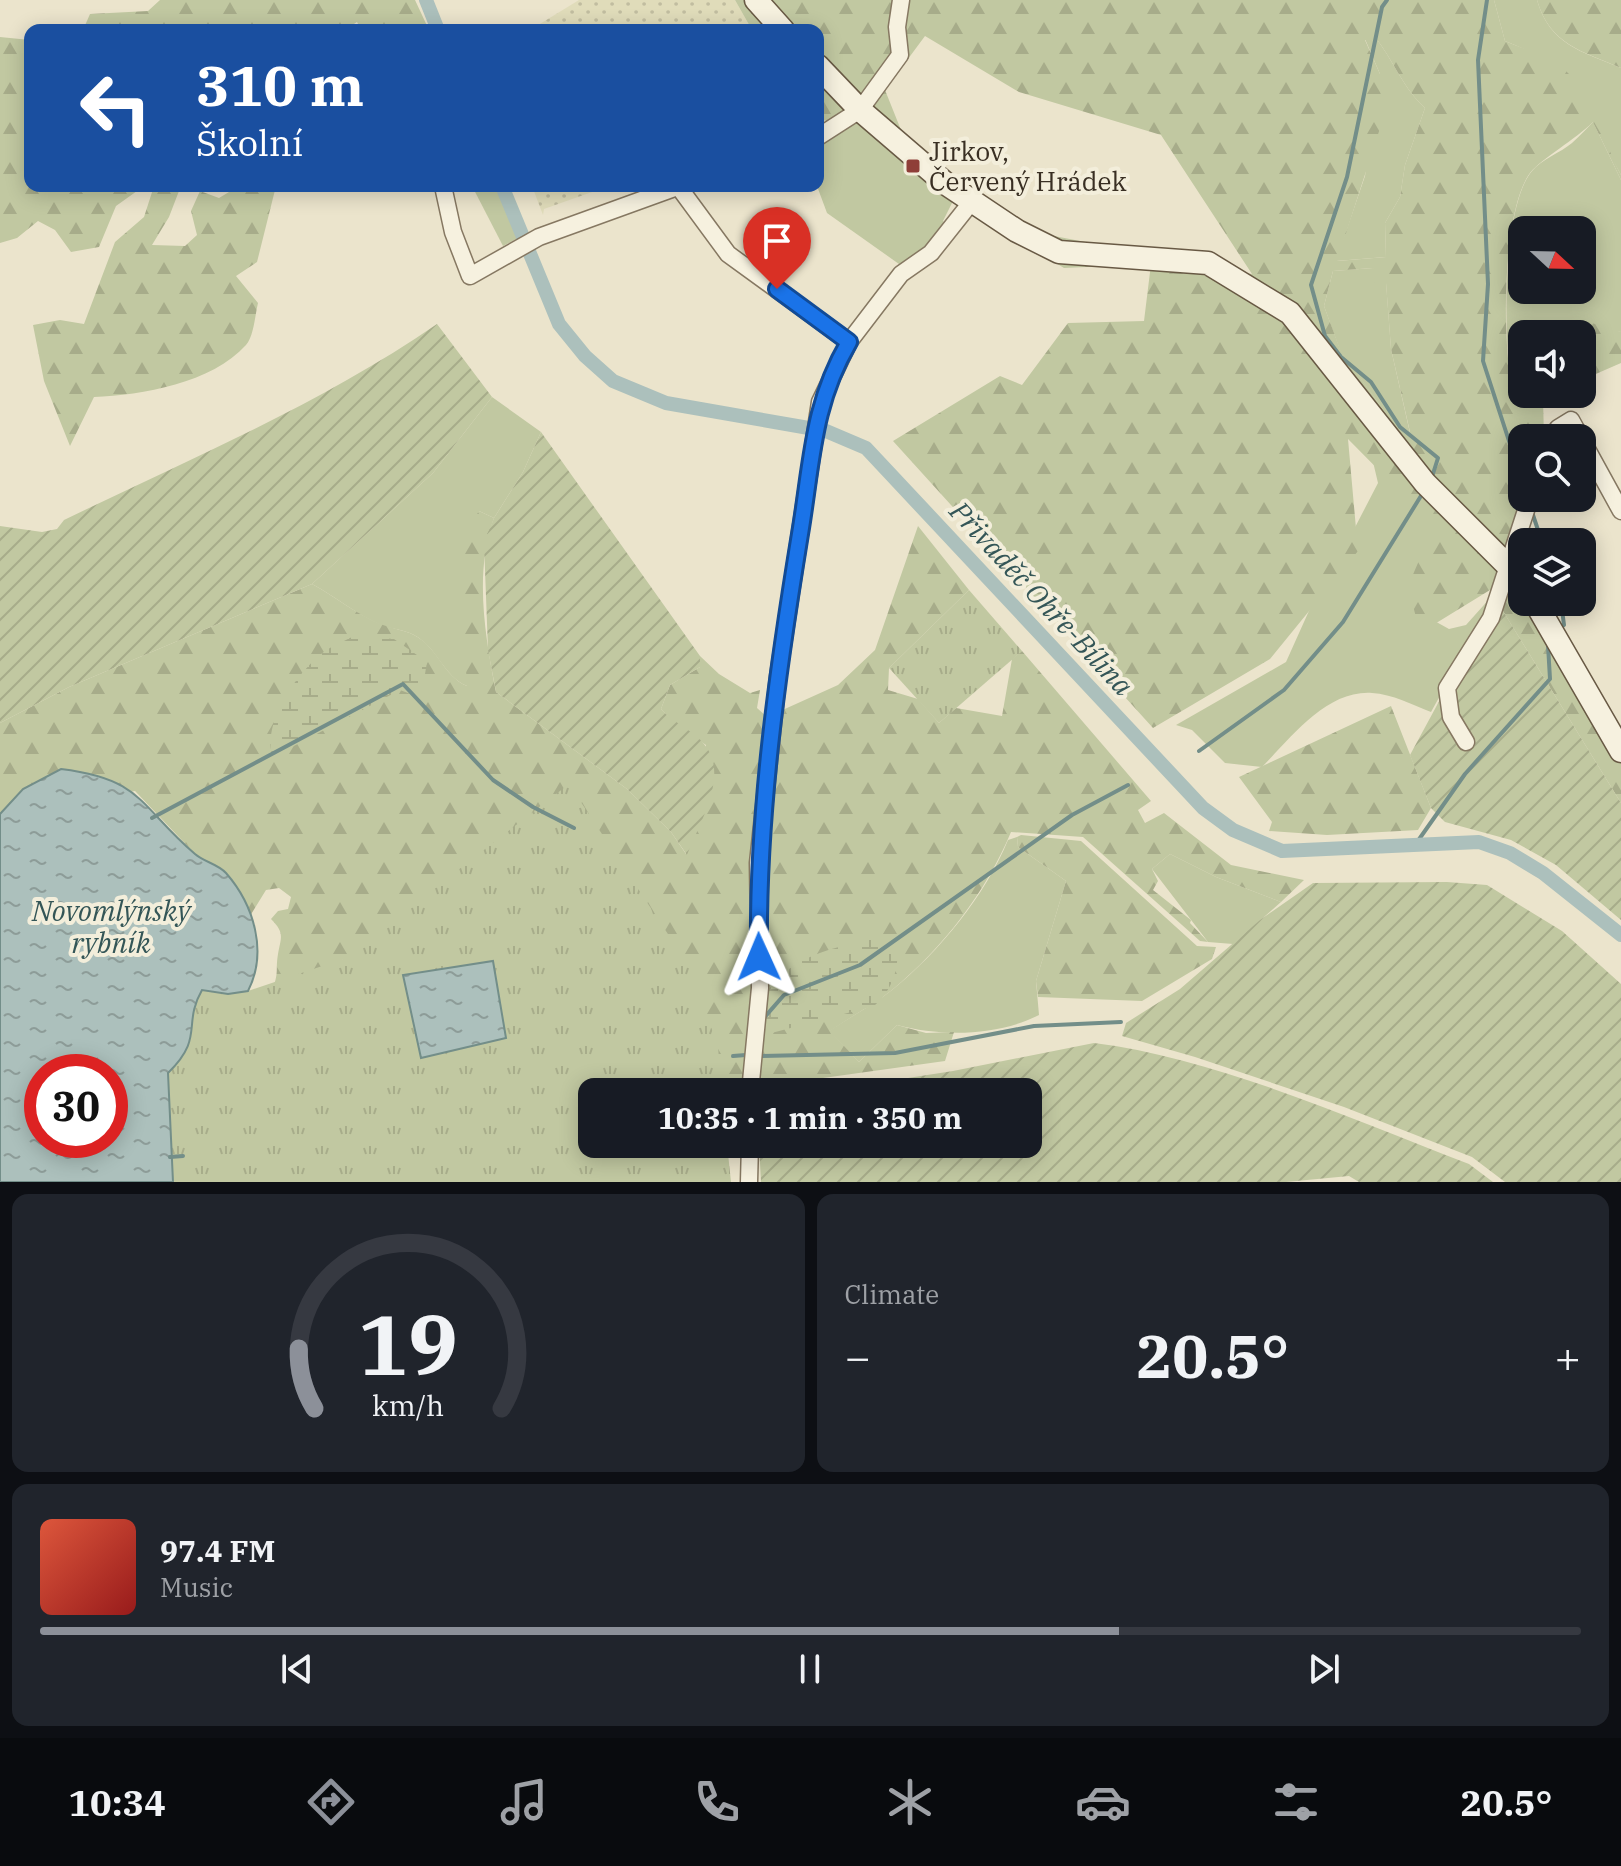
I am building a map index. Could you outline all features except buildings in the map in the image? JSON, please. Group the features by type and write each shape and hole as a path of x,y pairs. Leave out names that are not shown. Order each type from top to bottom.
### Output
{"street":[{"path":"756,0 778,24"},
{"path":"824,133 860,110 900,55 897,27 901,0"},
{"path":"824,72 860,110 945,183 1017,231 1059,252 1208,263 1259,291 1290,313 1432,490 1508,565"},
{"path":"444,192 453,232 470,276 509,250 663,192"},
{"path":"683,192 728,254 849,342"},
{"path":"751,1078 757,1015 758,863 778,677 818,412 836,363 849,342 901,274 931,253 973,200"},
{"path":"1596,466 1621,511"},
{"path":"1466,742 1451,717 1447,688 1508,587"},
{"path":"1543,616 1621,751"},
{"path":"749,1182 750,1158"}],"shaded area":[{"path":"579,0 735,0 749,24 540,24"},
{"path":"534,192 592,192 544,209 543,215"}],"green space":[{"path":"160,0 415,0 426,24 86,24 90,14 148,11"},
{"path":"735,0 1494,0 1505,41 1553,61 1574,80 1621,175 1621,180 1593,122 1530,173 1520,192 1514,216 1508,216 1506,318 1508,408 1543,408 1544,424 1508,424 1508,512 1522,512 1522,528 1508,528 1508,616 1546,616 1621,740 1621,803 1490,590 1420,633 1408,586 1434,526 1348,439 1358,551 1270,659 1153,728 893,441 1000,376 1022,385 1068,323 1144,321 1151,264 1064,268 972,212 859,123 824,120 824,24 749,24","holes":["925,36 1019,92 1161,135 1252,274 1028,231 905,140 885,90","1365,40 1378,41 1405,85 1425,108 1405,165 1400,197 1385,223 1386,257 1337,261 1382,122 1380,74","1373,268 1375,283 1386,283 1391,349 1410,432 1401,435 1340,349 1324,306 1333,271"]},
{"path":"1494,0 1537,0 1550,27 1559,37 1580,51 1621,68 1621,175 1587,105 1570,80 1549,62 1505,41"},
{"path":"1537,0 1621,0 1621,68 1581,51 1559,37 1550,27"},
{"path":"0,37 24,39 24,192 136,192 116,206 99,247 71,252 55,230 38,221 17,238 0,243"},
{"path":"1365,39 1378,41 1405,85 1425,108 1405,165 1400,197 1385,223 1386,257 1336,261 1365,176 1380,74"},
{"path":"853,122 859,123 953,201 943,221 946,224 920,255 899,264 827,213 819,192 824,192 824,139"},
{"path":"1593,122 1621,180 1621,332 1596,328 1596,320 1508,320 1508,350 1506,317 1508,270 1508,304 1596,304 1596,216 1514,216 1522,189 1532,171 1572,143"},
{"path":"152,192 179,192 169,217 152,245 185,246 197,235 191,211 200,192 219,198 229,192 274,192 257,262 236,276 258,303 251,336 232,358 196,378 154,390 94,397 70,446 44,381 33,325 60,320 84,324 115,242 144,217"},
{"path":"475,192 498,192 518,238 503,246"},
{"path":"1373,268 1386,282 1391,349 1410,433 1402,436 1340,350 1324,306 1333,271"},
{"path":"437,324 492,397 433,473 312,584 69,687 0,723 0,526 42,532 57,529 64,520 348,380"},
{"path":"1596,324 1621,332 1621,363 1596,374"},
{"path":"492,397 541,432 523,472 494,518 479,511 467,686 452,676 429,647 414,635 373,622 312,584 433,473"},
{"path":"541,432 700,656 700,667 670,685 661,709 704,744 714,769 710,798 687,855 671,832 627,789 496,692 488,650 484,543 494,518 523,472"},
{"path":"1370,449 1458,527 1431,619 1449,629 1466,625 1500,587 1431,712 1387,695 1355,694 1325,707 1297,730 1262,767 1225,763 1192,730 1176,725 1286,662 1317,593 1335,566 1378,483"},
{"path":"479,511 494,518 484,560 483,604 496,692 627,789 671,832 686,854 706,745 675,724 661,709 670,685 700,667 700,656 719,674 750,693 760,690 757,708 767,717 838,685 875,650 918,526 969,590 889,668 888,690 918,699 939,723 956,708 1002,716 1012,659 1022,651 1151,801 1138,810 1145,823 1164,813 1231,865 1304,880 1281,902 1216,877 1170,854 1152,869 1158,881 1153,890 1191,920 1190,923 1208,942 1200,941 1083,837 1011,832 976,897 929,956 892,990 830,1031 859,1062 897,1025 926,1033 954,1032 945,1061 823,1078 713,1078 497,888 271,993 281,935 271,919 278,911 288,909 291,897 279,888 266,890 250,916 247,904 224,870 197,856 135,791 0,814 0,723 69,687 312,584 373,621 422,640 452,676 467,686 462,604 464,535"},
{"path":"969,590 1022,651 939,723 889,668"},
{"path":"1495,598 1621,803 1621,920 1556,865 1511,840 1445,822 1431,808 1410,755"},
{"path":"354,636 394,639 427,662 421,698 400,690 273,757 272,729 294,684 325,651"},
{"path":"1391,706 1431,808 1418,830 1327,835 1269,831 1272,822 1239,777"},
{"path":"569,784 691,969 718,1047 721,1078 578,1078 578,1158 728,1158 731,1182 173,1182 168,1073 190,1041 193,1013 202,990 228,994 248,991 343,959"},
{"path":"1017,837 1018,847 1066,881 1036,981 1039,1015 988,1031 951,1033 897,1025 859,1062 829,1031 885,995 927,958 974,902 1008,840"},
{"path":"1017,837 1081,841 1197,946 1216,947 1212,959 1142,1001 1038,997 1036,981 1066,881 1018,847"},
{"path":"1170,854 1216,877 1281,902 1233,944 1208,942 1152,869"},
{"path":"1447,882 1487,885 1562,931 1621,984 1621,1182 1505,1182 1472,1157 1344,1107 1122,1036 1126,1023 1180,989 1260,920 1313,883"},
{"path":"881,937 896,943 897,961 886,993 874,1006 753,1038 752,1022 757,1009 786,971 814,955"},
{"path":"1094,1043 1140,1051 1236,1076 1332,1110 1469,1164 1493,1182 1359,1182 1349,1176 1286,1182 761,1182 760,1158 1042,1158 1042,1078 908,1078"}],"water":[{"name":"Novomlýnský rybník","path":"61,769 109,780 138,797 195,854 226,873 244,899 251,914 257,945 257,961 248,991 228,994 202,990 193,1013 186,1050 168,1073 173,1182 0,1182 0,814 23,789"},
{"path":"493,961 506,1038 421,1058 403,975"}],"waterway":[{"name":"Přivaděč Ohře-Bílina","path":"426,0 436,24"},
{"path":"1387,0 1382,7 1347,177 1311,285 1325,336 1341,357 1371,382 1400,427 1438,458 1431,480"},
{"path":"1487,0 1478,60 1488,284 1483,361 1508,438"},
{"name":"Přivaděč Ohře-Bílina","path":"504,192 559,324 585,356 613,381 666,403 826,431 866,448 1203,808 1233,830 1282,851 1479,842 1510,853 1543,873 1621,935"},
{"path":"1199,751 1284,690 1343,622 1424,491"},
{"path":"1532,512 1537,528"},
{"path":"1559,629 1564,625 1563,616"},
{"path":"1415,845 1465,774 1550,679 1548,645"},
{"path":"152,818 403,684 493,780 533,807 574,828"},
{"path":"763,1019 784,995 860,965 1072,815 1128,785"},
{"path":"759,1056 895,1053 1034,1026 1121,1022"},
{"path":"733,1056 746,1055"},
{"path":"170,1157 183,1156"}],"place":[{"name":"Jirkov, Červený Hrádek","path":"913,166"}],"route":[{"path":"759,957 758,863 778,677 820,402 836,363 849,342 777,289"}]}
